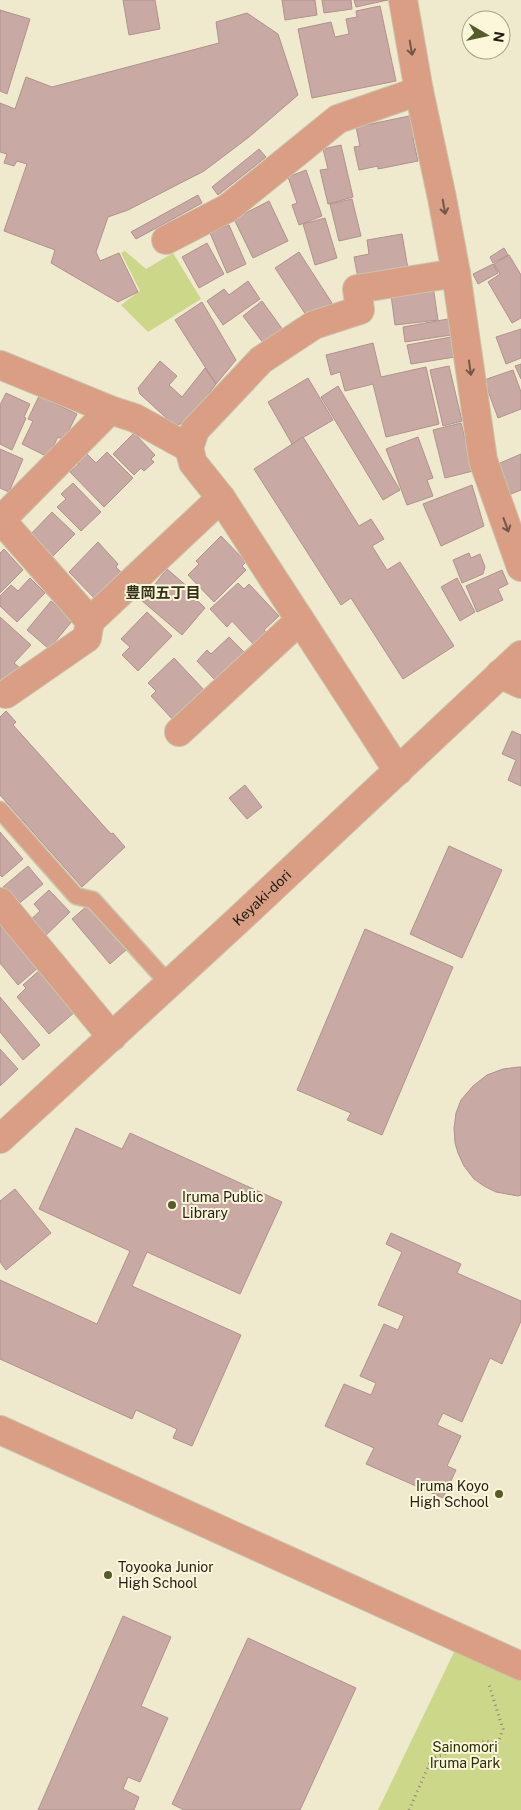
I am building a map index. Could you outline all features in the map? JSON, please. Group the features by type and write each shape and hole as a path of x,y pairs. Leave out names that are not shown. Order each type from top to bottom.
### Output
{"street":[{"path":"403,0 419,91 456,273 483,460 521,567"},
{"path":"166,240 228,208 338,119 419,91"},
{"path":"398,771 221,498 193,463 189,448 195,430 261,360 314,325 360,310 357,289 456,273"},
{"path":"0,366 110,410 136,418 189,448"},
{"path":"90,621 1,519 110,410"},
{"path":"6,694 87,638 90,621 221,498"},
{"path":"179,732 300,620"},
{"name":"Keyaki-dori","path":"0,1138 170,984 398,771 511,679 521,655"},
{"path":"0,902 112,1037"},
{"path":"0,1430 521,1666"}],"lane":[{"path":"0,810 76,896 93,900 170,984"}],"path":[{"path":"408,1810 432,1758 485,1741 498,1743 504,1729 476,1646"}],"green space":[{"path":"125,251 146,269 173,253 201,299 148,332 121,305 140,291 121,253"},
{"name":"Sainomori Iruma Park","path":"456,1648 521,1676 521,1810 378,1810"}],"building":[{"path":"123,0 155,0 160,29 129,35"},
{"path":"282,0 315,0 317,15 285,20"},
{"path":"322,0 351,0 352,9 324,13"},
{"path":"354,0 388,0 356,7"},
{"path":"380,6 396,81 312,98 298,29 331,22 335,37 349,34 346,19 357,17 356,11"},
{"path":"0,10 30,19 7,94 0,91"},
{"path":"247,13 278,34 298,95 249,137 204,171 128,210 108,217 96,252 100,261 119,253 138,292 118,302 51,263 55,250 4,231 27,164 17,161 14,166 4,163 7,154 0,152 0,103 15,109 26,77 52,87 219,43 216,22"},
{"path":"414,115 419,138 413,139 418,161 378,169 378,166 359,170 354,147 360,146 356,127"},
{"path":"341,145 353,197 328,204 320,170 328,169 323,149"},
{"path":"259,149 266,157 218,195 212,187"},
{"path":"306,170 322,216 299,225 292,205 297,203 288,177"},
{"path":"198,195 202,203 136,239 131,232"},
{"path":"352,199 361,236 339,241 330,204"},
{"path":"269,201 288,241 253,258 234,219"},
{"path":"325,218 337,258 315,265 303,224"},
{"path":"229,225 246,264 227,273 210,233"},
{"path":"402,234 408,269 358,278 354,257 369,254 367,240"},
{"path":"207,243 224,274 199,288 182,257"},
{"path":"504,248 508,255 493,263 490,257"},
{"path":"299,252 332,303 308,318 275,268"},
{"path":"509,255 521,275 521,318 512,323 488,282 500,274 494,264"},
{"path":"493,264 498,273 478,284 473,274"},
{"path":"248,281 260,299 223,325 207,301 224,289 229,295"},
{"path":"433,286 438,320 395,325 391,295"},
{"path":"262,301 283,330 264,344 243,316"},
{"path":"202,302 236,360 216,384 175,320"},
{"path":"448,319 451,335 405,342 403,327"},
{"path":"521,329 521,358 506,364 496,337"},
{"path":"451,337 455,357 411,364 407,345"},
{"path":"373,343 381,377 426,367 439,424 386,437 373,384 345,391 340,372 331,375 326,355"},
{"path":"160,361 177,376 169,385 182,397 205,368 216,384 187,423 174,425 140,394 138,388"},
{"path":"521,364 521,379 515,366"},
{"path":"449,366 462,421 443,426 430,370"},
{"path":"513,370 521,392 521,409 498,418 484,380"},
{"path":"308,378 333,420 292,444 268,402"},
{"path":"338,386 400,490 383,500 321,397"},
{"path":"6,393 30,404 12,450 0,444 0,405"},
{"path":"39,396 77,414 64,440 58,437 48,457 22,444 33,421 28,419"},
{"path":"461,423 473,471 445,478 433,430"},
{"path":"134,433 155,455 151,459 154,462 144,471 141,468 134,475 113,454"},
{"path":"303,437 359,526 371,519 384,539 372,546 387,570 400,562 454,646 403,679 351,598 341,605 254,469"},
{"path":"418,437 433,478 427,480 433,496 407,505 386,449"},
{"path":"0,449 23,459 9,492 0,488"},
{"path":"84,451 96,463 107,452 133,478 104,507 70,472 79,464 75,460"},
{"path":"521,454 521,490 511,494 498,464"},
{"path":"73,483 101,512 81,531 57,507 66,499 61,494"},
{"path":"472,485 484,526 441,546 423,504"},
{"path":"52,512 75,534 52,557 29,536"},
{"path":"221,536 246,562 242,566 246,570 214,602 188,575 199,564 196,561"},
{"path":"98,542 118,564 116,567 125,576 98,602 69,572"},
{"path":"4,549 23,570 0,593 0,553"},
{"path":"469,553 471,558 480,554 485,567 483,574 462,583 453,560"},
{"path":"167,569 196,594 194,597 205,608 182,635 134,594 145,583 151,589"},
{"path":"502,570 508,584 498,589 503,600 477,612 466,586"},
{"path":"30,578 45,593 17,622 0,606 0,596 11,585 18,591"},
{"path":"457,578 475,612 460,621 441,587"},
{"path":"238,583 244,589 249,584 279,616 264,630 268,634 255,646 232,621 227,627 210,609"},
{"path":"51,601 73,620 49,649 27,630"},
{"path":"147,612 172,636 138,671 122,655 130,647 121,639"},
{"path":"0,617 31,645 14,663 20,668 0,687"},
{"path":"229,637 245,653 216,681 197,661 207,650 211,654"},
{"path":"174,658 205,691 174,721 151,696 156,691 148,683"},
{"path":"6,711 16,722 13,725 111,834 113,833 125,847 82,887 0,795 0,717"},
{"path":"512,731 521,735 521,786 508,780 516,760 502,754"},
{"path":"245,785 262,807 247,819 229,798"},
{"path":"0,832 23,859 2,877 0,875"},
{"path":"449,846 502,870 462,958 410,934"},
{"path":"28,866 43,884 17,905 3,887"},
{"path":"49,890 70,912 41,940 26,924 40,911 34,904"},
{"path":"87,906 126,950 110,964 72,919"},
{"path":"0,918 39,967 18,985 0,963"},
{"path":"365,929 453,967 382,1135 347,1120 351,1113 297,1090"},
{"path":"42,968 75,1012 49,1034 17,997 26,988 23,985"},
{"path":"0,997 40,1045 23,1060 0,1032"},
{"path":"0,1049 18,1069 0,1086"},
{"path":"521,1067 521,1195 518,1196 496,1192 474,1179 464,1166 458,1153 454,1128 456,1113 461,1100 473,1086 487,1075 503,1069"},
{"path":"76,1128 122,1149 130,1133 282,1202 240,1294 147,1252 132,1286 241,1335 192,1446 173,1438 177,1429 136,1410 132,1419 0,1359 0,1280 97,1324 130,1251 39,1209"},
{"path":"15,1189 51,1233 6,1270 0,1262 0,1201"},
{"path":"391,1233 461,1264 457,1273 521,1301 521,1321 502,1364 490,1358 462,1422 443,1413 437,1425 461,1436 447,1466 456,1470 443,1498 366,1464 374,1448 325,1426 344,1384 371,1395 376,1383 360,1376 384,1324 398,1330 404,1316 378,1305 402,1252 386,1244"},
{"path":"123,1616 171,1637 141,1706 168,1718 140,1782 128,1777 123,1789 139,1797 134,1810 38,1810"},
{"path":"248,1638 356,1688 300,1810 184,1810 172,1804"}],"place":[{"name":"Iruma Public Library","path":"172,1205"},
{"name":"Iruma Koyo High School","path":"499,1494"},
{"name":"Toyooka Junior High School","path":"108,1575"}],"district":[{"name":"豊岡五丁目","path":"163,593"}]}
